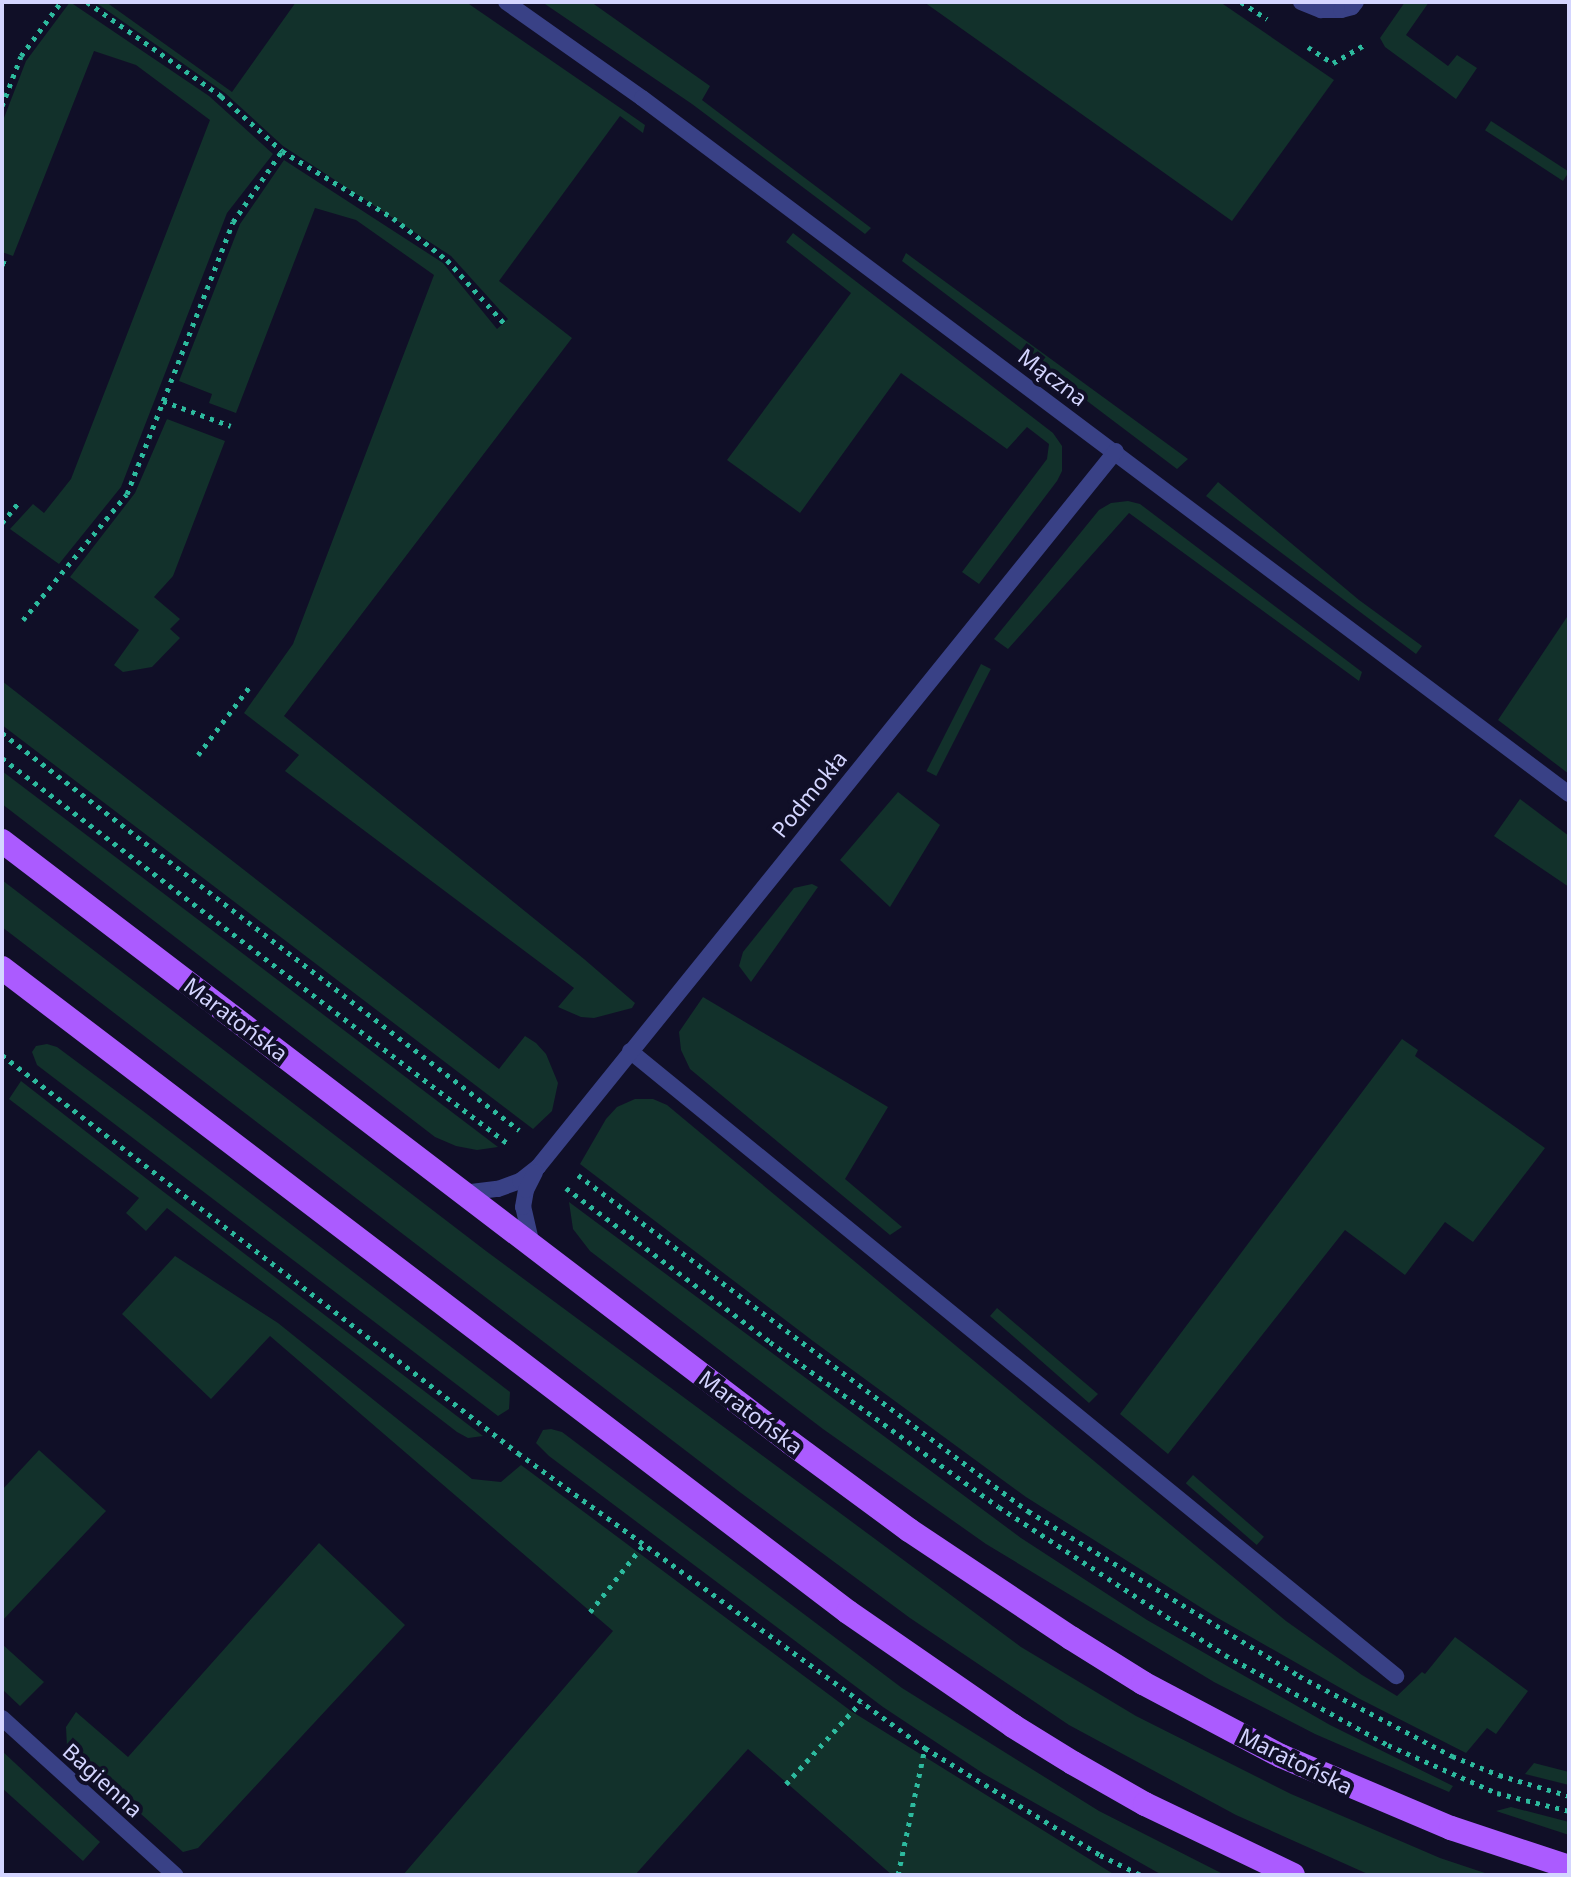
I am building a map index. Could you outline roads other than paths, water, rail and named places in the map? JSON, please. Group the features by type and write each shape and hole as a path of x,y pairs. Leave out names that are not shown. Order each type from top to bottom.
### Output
{"main road":[{"name":"Maratońska","path":"2,841 909,1530 1143,1683 1281,1756 1388,1804 1569,1867"},
{"path":"2,968 848,1612 1013,1726 1073,1763 1145,1804 1293,1875"}],"street":[{"name":"Mączna","path":"506,2 642,98 1116,451 1569,794"},
{"path":"1301,2 1321,10 1341,10 1352,7 1356,2"},
{"name":"Podmokła","path":"532,1245 523,1207 526,1190 538,1167 1116,451"},
{"path":"630,1051 1396,1676"},
{"name":"Podmokła","path":"463,1193 498,1189 520,1181 538,1167"},
{"name":"Bagienna","path":"2,1718 175,1875"}]}
